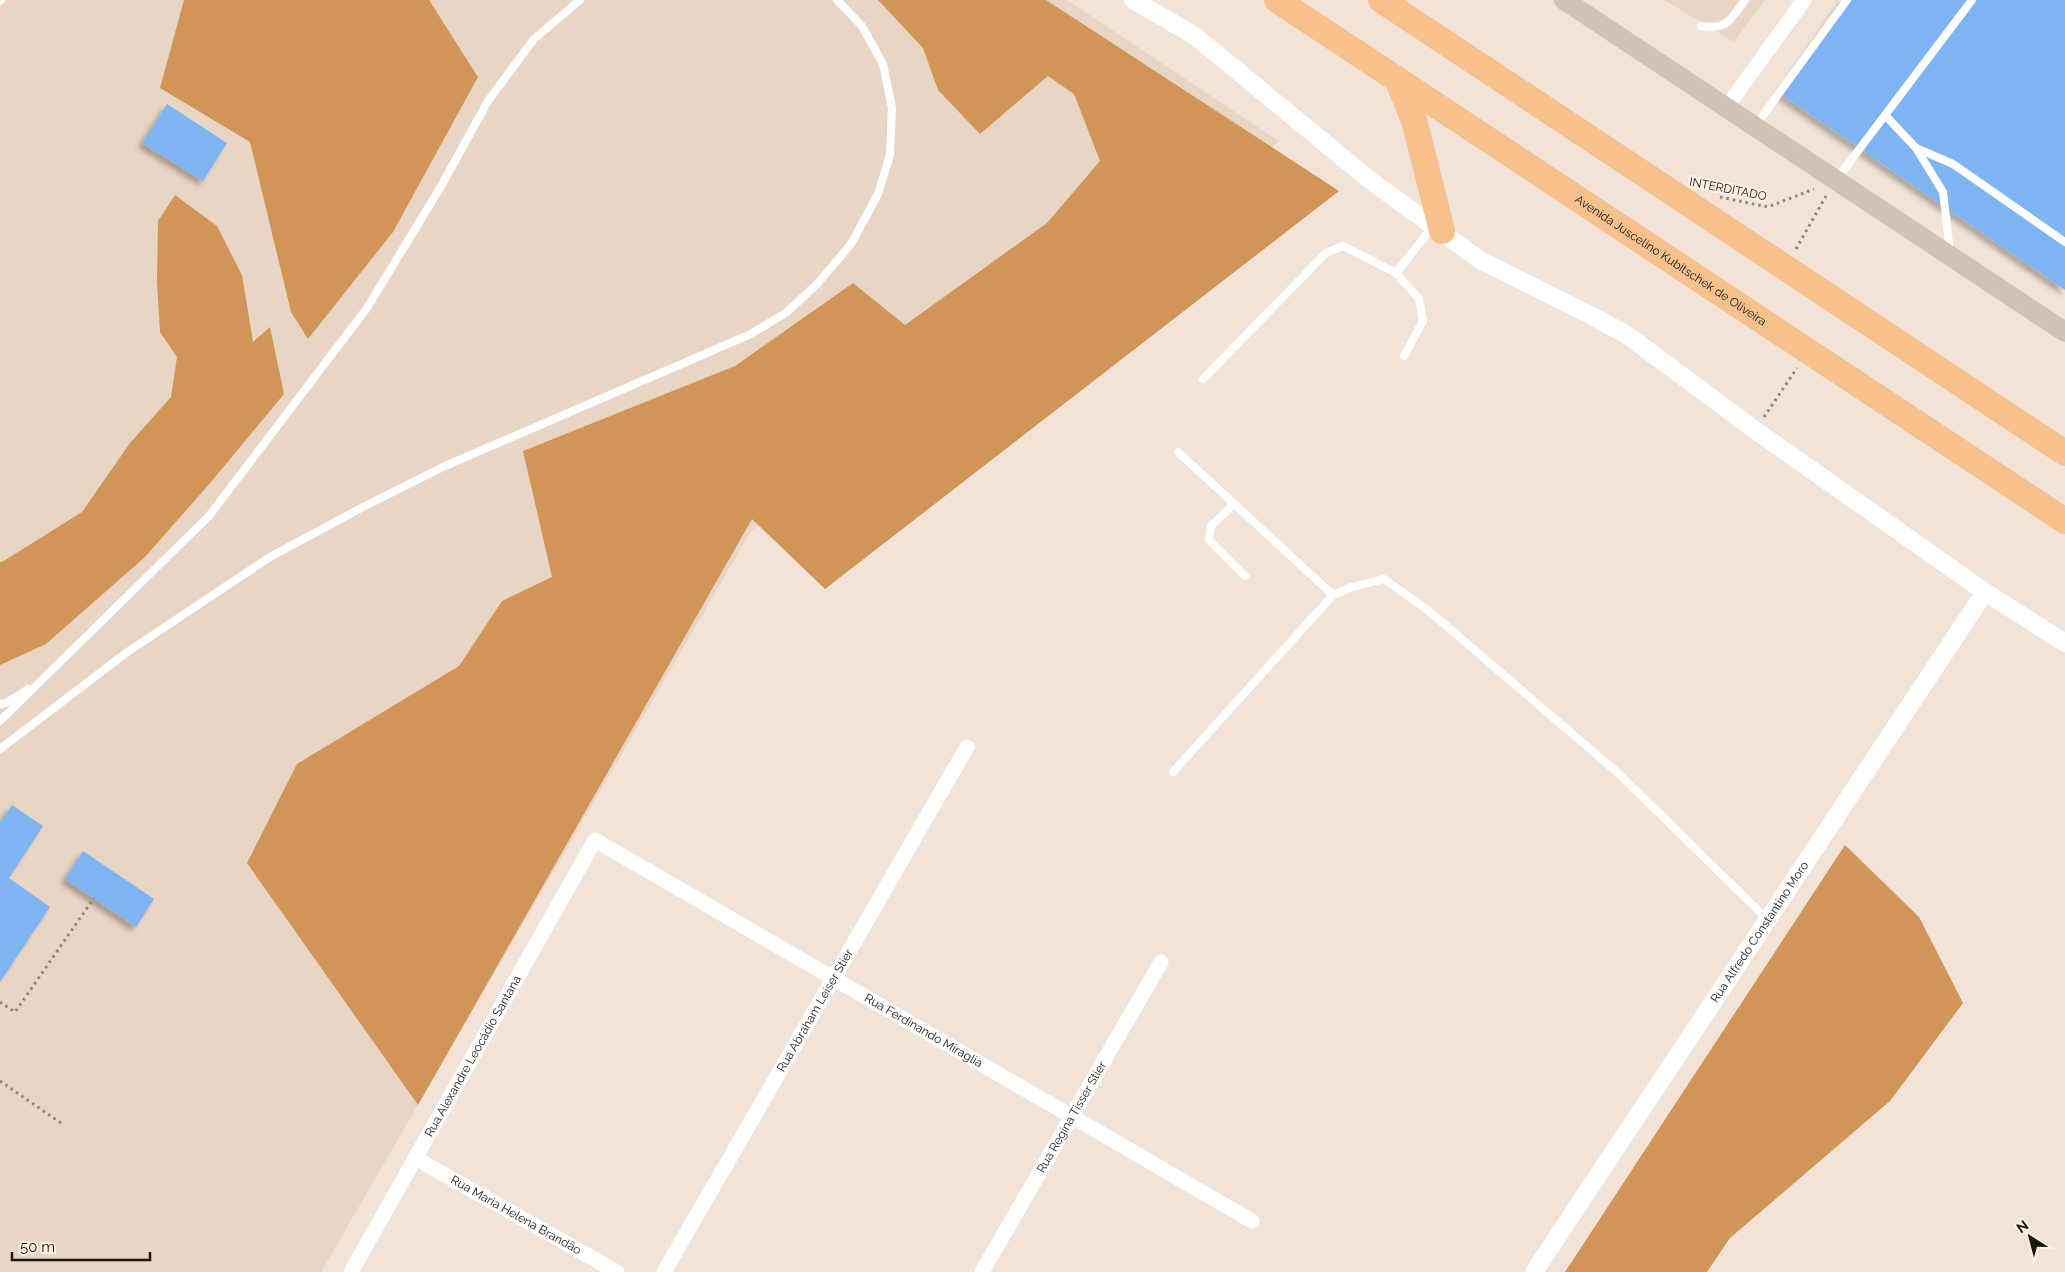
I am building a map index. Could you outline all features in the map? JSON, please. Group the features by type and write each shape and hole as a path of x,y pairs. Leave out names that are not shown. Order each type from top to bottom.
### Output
{"highway":[{"name":"Avenida Juscelino Kubitschek de Oliveira","path":"1277,0 2065,521"},
{"path":"1381,0 2065,453"},
{"path":"1397,79 1414,120 1438,228"}],"main road":[{"path":"1564,0 2065,332"}],"street":[{"path":"1133,0 1195,36 1371,181 1480,260 1626,335 1755,430 1985,592 2065,643"},
{"path":"1726,108 1804,0"},
{"name":"Rua Alfredo Constantino Moro","path":"1534,1272 1985,592"},
{"name":"Rua Abraham Leiser Stier","path":"664,1272 967,747"},
{"name":"Rua Ferdinando Miraglia","path":"595,840 1252,1221"},
{"name":"Rua Alexandre Leocádio Santana","path":"351,1272 595,840"},
{"name":"Rua Regina Tisser Stier","path":"982,1272 1161,962"},
{"name":"Rua Maria Helena Brandão","path":"415,1158 617,1272"}],"lane":[{"path":"0,721 210,516 367,308 440,188 488,101 534,38 580,0"},
{"path":"0,749 126,653 270,557 363,506 445,466 751,334 787,312 817,284 851,244 878,194 890,155 892,108 882,64 862,26 837,0"},
{"path":"1701,26 1716,28 1726,24 1745,0"},
{"path":"1755,126 1847,0"},
{"path":"1835,180 1972,0"},
{"path":"1885,115 1916,148 1943,192 1951,256"},
{"path":"1916,148 1953,164 2065,242"},
{"path":"1396,274 1438,228"},
{"path":"1203,380 1326,253 1343,246 1396,274 1419,299 1423,321 1404,356"},
{"path":"1178,452 1333,596"},
{"path":"1234,504 1211,526 1209,540 1246,576"},
{"path":"1173,772 1333,596 1352,587 1384,579 1430,611 1618,773 1768,920"},
{"path":"0,704 6,704 54,670"}],"path":[{"path":"1785,268 1835,180"},
{"name":"INTERDITADO","path":"1714,196 1768,207 1835,180"},
{"path":"1755,430 1809,350"},
{"path":"0,1002 15,1012 94,898"},
{"path":"0,1081 61,1123"}],"shaded area":[{"path":"0,0 1067,0 1279,141 751,531 321,1272 0,1272"},
{"path":"184,0 429,0 478,77 393,232 308,339 291,312 250,142 160,88"},
{"path":"878,0 1046,0 1339,191 825,589 752,519 418,1105 247,863 297,764 459,666 502,601 552,577 523,451 735,366 853,283 905,325 1047,223 1100,161 1074,94 1048,76 980,134 938,90 923,48"},
{"path":"1664,0 1765,0 1734,42"},
{"path":"175,195 217,226 242,275 253,342 270,327 284,394 211,482 145,557 46,644 0,665 0,562 82,512 130,443 171,397 177,357 160,332 157,282 158,221"},
{"path":"1845,845 1919,917 1963,1003 1890,1101 1730,1238 1707,1272 1565,1272"}],"building":[{"path":"1843,0 2065,0 2065,290 1779,93"},
{"path":"167,104 227,143 203,181 142,143"},
{"path":"12,805 43,826 9,878 50,907 0,982 0,822"},
{"path":"83,851 154,899 136,927 65,879"}]}
